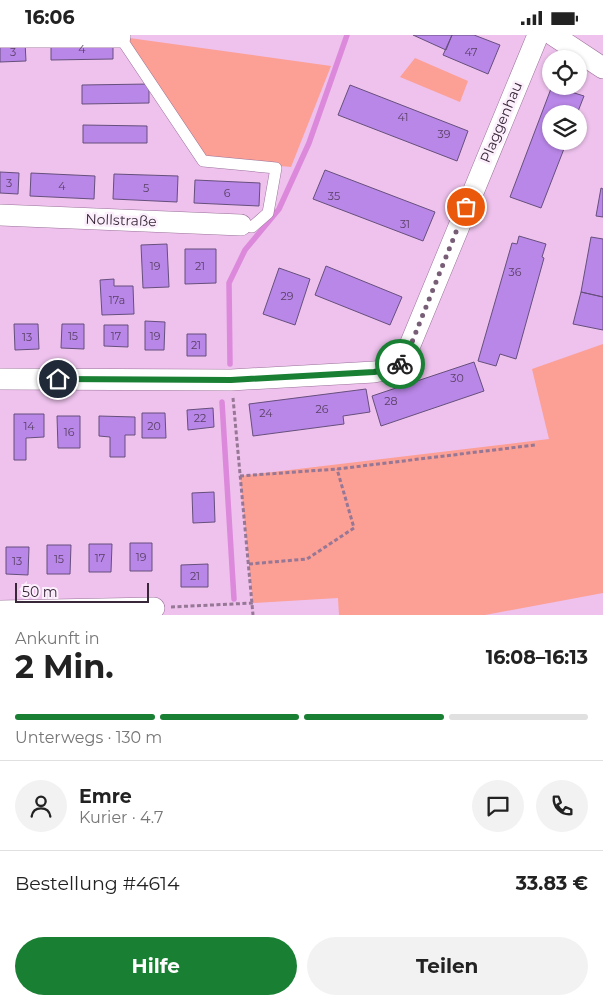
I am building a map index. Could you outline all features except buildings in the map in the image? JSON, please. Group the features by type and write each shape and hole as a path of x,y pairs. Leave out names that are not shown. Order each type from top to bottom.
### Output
{"street":[{"name":"Plaggenhau","path":"0,379 231,380 374,372 391,369 403,362 538,35"},
{"path":"553,35 603,69"},
{"path":"0,37 120,37"},
{"name":"Nollstraße","path":"0,215 241,225"},
{"path":"0,611 154,608"}],"lane":[{"path":"120,37 203,161 276,168 268,213 252,227 241,225"}],"path":[{"path":"231,380 253,615"},
{"path":"240,476 337,469 535,445"},
{"path":"249,564 307,559 354,528 337,469"},
{"path":"154,608 253,603"}],"shaded area":[{"path":"122,37 331,66 291,167 204,158"},
{"path":"415,58 468,81 460,102 400,77"},
{"path":"603,344 603,593 485,615 339,615 338,598 253,603 240,476 549,439 532,369"}],"waterway":[{"path":"230,364 229,283 245,250 279,209 309,143 347,35"},
{"path":"222,402 234,599"}],"way so far":[{"path":"400,364 408,352 466,207"}],"route":[{"path":"58,379 231,380 374,372 391,369 400,364"}]}
